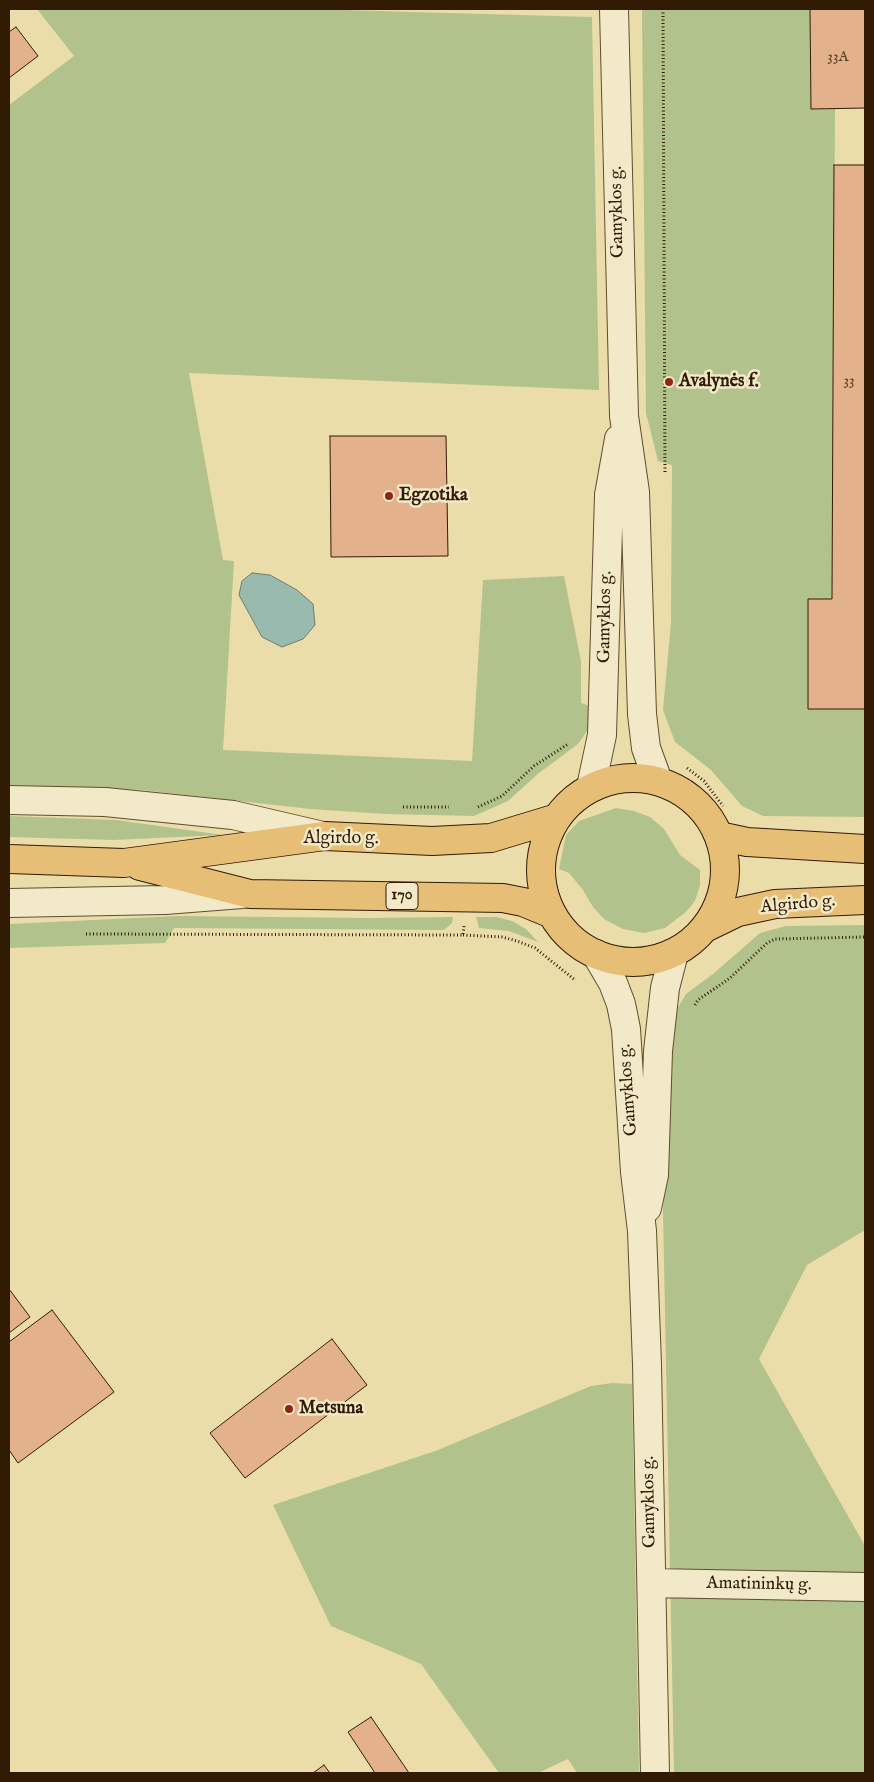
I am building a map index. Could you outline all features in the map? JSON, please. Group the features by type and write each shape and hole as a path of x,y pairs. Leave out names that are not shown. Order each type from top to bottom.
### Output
{"main road":[{"name":"Algirdo g.","path":"624,778 658,781 684,792 705,812 719,836 725,860 724,884 718,907 705,928 691,942 674,953 656,960 636,962 615,960 596,954 578,944 552,914 543,890 541,865 545,841 557,818 572,801 591,788 624,778"},
{"name":"Algirdo g.","path":"9,859 124,863 324,836 432,841 490,838 557,818"},
{"path":"719,836 747,842 865,849"},
{"name":"Algirdo g.","path":"124,863 250,894 503,898 522,902 552,914"},
{"name":"Algirdo g.","path":"705,928 738,912 775,904 865,900"}],"street":[{"name":"Gamyklos g.","path":"614,9 624,416 635,492 642,714 646,748 658,781"},
{"name":"Gamyklos g.","path":"591,788 600,753 602,735 610,494 624,416"},
{"path":"9,800 105,802 233,815 324,836"},
{"path":"9,903 146,900 250,894"},
{"name":"Gamyklos g.","path":"642,1231 654,1175 658,1051 666,988 674,953"},
{"name":"Gamyklos g.","path":"596,954 613,983 621,1004 626,1029 634,1172 642,1231 652,1583 655,1773"},
{"name":"Amatininkų g.","path":"652,1583 865,1586"}],"path":[{"path":"663,9 665,475"},
{"path":"473,808 502,796 534,766 571,741"},
{"path":"685,767 704,781 720,804 727,808"},
{"path":"394,807 453,808"}],"green space":[{"path":"37,9 307,9 592,17 599,390 189,373 223,560 234,561 223,750 472,761 483,580 564,576 581,661 581,703 593,707 591,718 588,730 578,744 539,773 508,801 474,816 386,814 310,809 142,790 9,785 9,105 74,56"},
{"path":"642,9 810,9 811,109 835,109 832,599 808,599 808,709 865,709 865,817 763,816 742,806 711,770 675,742 663,710 671,623 672,465 658,461 646,413"},
{"path":"616,808 634,811 650,817 664,829 680,855 700,870 700,885 695,901 686,912 665,928 644,933 623,929 604,919 569,873 559,869 566,835 579,821"},
{"path":"9,816 116,820 223,835 113,840 9,837"},
{"path":"178,916 453,917 452,923 444,930 174,928 165,943 9,948 9,924"},
{"path":"476,917 496,917 512,921 526,929 538,942 509,931 479,928"},
{"path":"865,925 865,1230 807,1265 759,1359 865,1546 865,1773 674,1773 663,1211 672,1027 677,1009 686,994 713,974 760,933 786,926"},
{"path":"612,1383 632,1384 639,1773 577,1773 568,1759 538,1773 499,1773 421,1664 331,1626 273,1505 438,1450 591,1386"}],"water":[{"path":"252,573 270,575 297,590 313,604 315,625 303,639 282,647 262,637 239,595 242,581"}],"building":[{"path":"810,9 865,9 865,108 811,109"},
{"path":"16,27 38,56 9,78 9,32"},
{"path":"834,165 865,165 865,709 808,709 808,599 832,599"},
{"name":"Egzotika","path":"330,436 446,436 448,556 331,557"},
{"path":"9,1289 30,1317 9,1333"},
{"path":"52,1310 114,1392 18,1463 9,1450 9,1342"},
{"name":"Metsuna","path":"332,1339 367,1385 245,1478 210,1433"},
{"path":"371,1717 409,1773 375,1773 348,1732"},
{"path":"324,1765 330,1773 313,1773"}],"place":[{"name":"Avalynės f.","path":"669,382"},
{"name":"Egzotika","path":"389,496"},
{"name":"Metsuna","path":"289,1409"}]}
